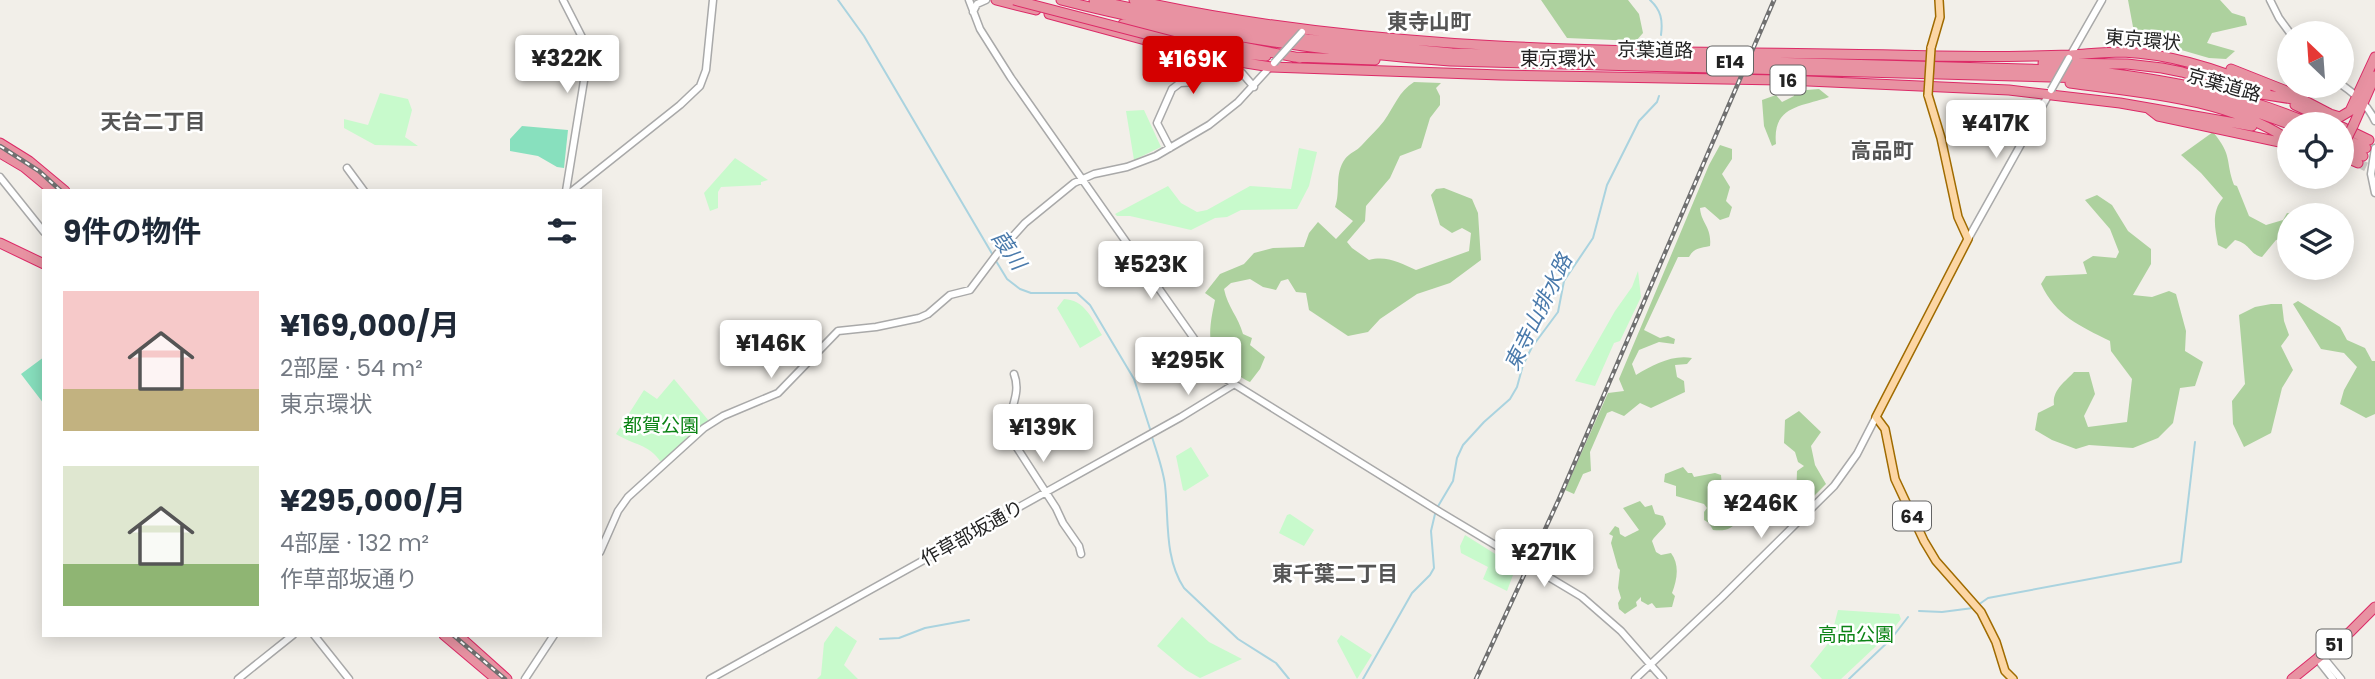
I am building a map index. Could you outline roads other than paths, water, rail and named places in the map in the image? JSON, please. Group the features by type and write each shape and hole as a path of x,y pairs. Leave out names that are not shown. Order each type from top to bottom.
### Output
{"highway":[{"name":"東京環状","path":"996,0 1208,57 1273,65 1502,75 1786,80 2050,92 2252,125"},
{"path":"1014,0 1195,47 1232,53 1300,58 1450,61"},
{"name":"京葉道路","path":"1061,0 1303,47 1450,61 2042,76 2100,80 2186,92 2227,102 2277,120"},
{"name":"京葉道路","path":"1094,0 1145,15 1307,39 1452,53 2092,71 2173,81 2236,97 2278,112"},
{"name":"東京環状","path":"1134,0 1303,31 1398,40 1590,49 1935,56 2123,52 2190,62 2235,76 2266,90"},
{"path":"1046,13 1096,17 1162,33 1300,58"},
{"path":"2123,52 2154,51 2202,60 2255,77 2326,112"},
{"path":"2354,122 2375,57"},
{"path":"1964,66 2085,62 2127,64 2201,72 2254,85"},
{"path":"2182,72 2248,92 2305,101"},
{"path":"2042,76 2052,80 2196,103 2252,119 2277,135"},
{"path":"2349,112 2375,76"},
{"path":"2169,98 2233,121"},
{"path":"2295,105 2312,112"},
{"path":"2147,108 2158,116 2277,141"},
{"path":"0,143 29,161 63,189"},
{"path":"0,153 24,167 51,189"},
{"path":"0,243 42,263"},
{"name":"51","path":"2292,679 2350,632 2375,607"},
{"path":"446,637 496,679"},
{"path":"460,637 507,679"}],"main road":[{"path":"1875,417 1968,239 1958,217 1941,138 1928,95 1931,48 1940,17 1939,0"},
{"name":"64","path":"1875,417 1885,429 1895,479 1924,541 1936,561 1981,612 1996,642 2005,671 2013,679"}],"street":[{"path":"563,0 585,43 588,56 566,189"},
{"path":"574,189 700,86 706,70 713,0"},
{"path":"969,0 980,29 998,59 1207,357 1233,385 1583,597 1621,631 1663,679"},
{"path":"973,12 977,4 986,0"},
{"path":"1968,239 2102,0"},
{"path":"2270,0 2281,21"},
{"path":"602,548 628,497 704,428 732,412 778,393 838,331 876,327 928,314 950,295 970,290 990,262 1031,218 1074,183 1127,167 1170,148 1223,115 1254,86 1303,31"},
{"path":"1170,148 1157,123 1172,89 1180,83 1196,82 1207,70 1215,68 1242,73 1254,86"},
{"path":"2354,94 2371,112 2375,121"},
{"path":"2366,151 2375,193"},
{"path":"346,169 362,189"},
{"path":"0,177 42,230"},
{"path":"1014,374 1018,388 1009,425 1010,437 1079,546 1081,554"},
{"name":"作草部坂通り","path":"710,679 1233,385"},
{"path":"1635,679 1833,486 1857,454 1875,417"},
{"path":"238,679 290,637"},
{"path":"316,637 349,679"},
{"path":"525,679 553,637"},
{"path":"2333,679 2318,660 2318,656 2323,657 2341,679"}],"waterway":[{"name":"葭川","path":"838,0 864,36 994,257"},
{"name":"東寺山排水路","path":"1650,0 1660,16 1661,35"},
{"name":"東寺山排水路","path":"1437,508 1453,481 1457,458 1463,445 1510,399 1532,347 1558,312 1564,281 1593,238 1607,185 1639,121 1657,102 1659,96"},
{"name":"葭川","path":"996,261 1007,279 1020,289 1031,293 1077,293 1090,305 1134,379 1151,432"},
{"name":"葭川","path":"1152,437 1164,479 1170,551 1184,588 1238,639 1276,663 1289,679"},
{"path":"1978,605 1988,598 2181,562 2195,442"},
{"name":"東寺山排水路","path":"1363,679 1412,593 1434,568 1431,531 1435,514"},
{"path":"1919,611 1942,612 1973,608"},
{"path":"1849,679 1891,639 1908,617"},
{"path":"880,639 899,638 925,628 969,620"}],"tunnel":[{"path":"2358,163 2375,171"}],"railway":[{"path":"1476,679 1559,499 1774,0"},
{"path":"0,146 39,171 59,189"},
{"path":"455,637 505,679"}],"district":[{"name":"東寺山町","path":"1429,21"},
{"name":"天台二丁目","path":"153,121"},
{"name":"高品町","path":"1882,150"},
{"name":"東千葉二丁目","path":"1335,573"}],"park label":[{"name":"都賀公園","path":"661,425"},
{"name":"高品公園","path":"1856,634"}]}
